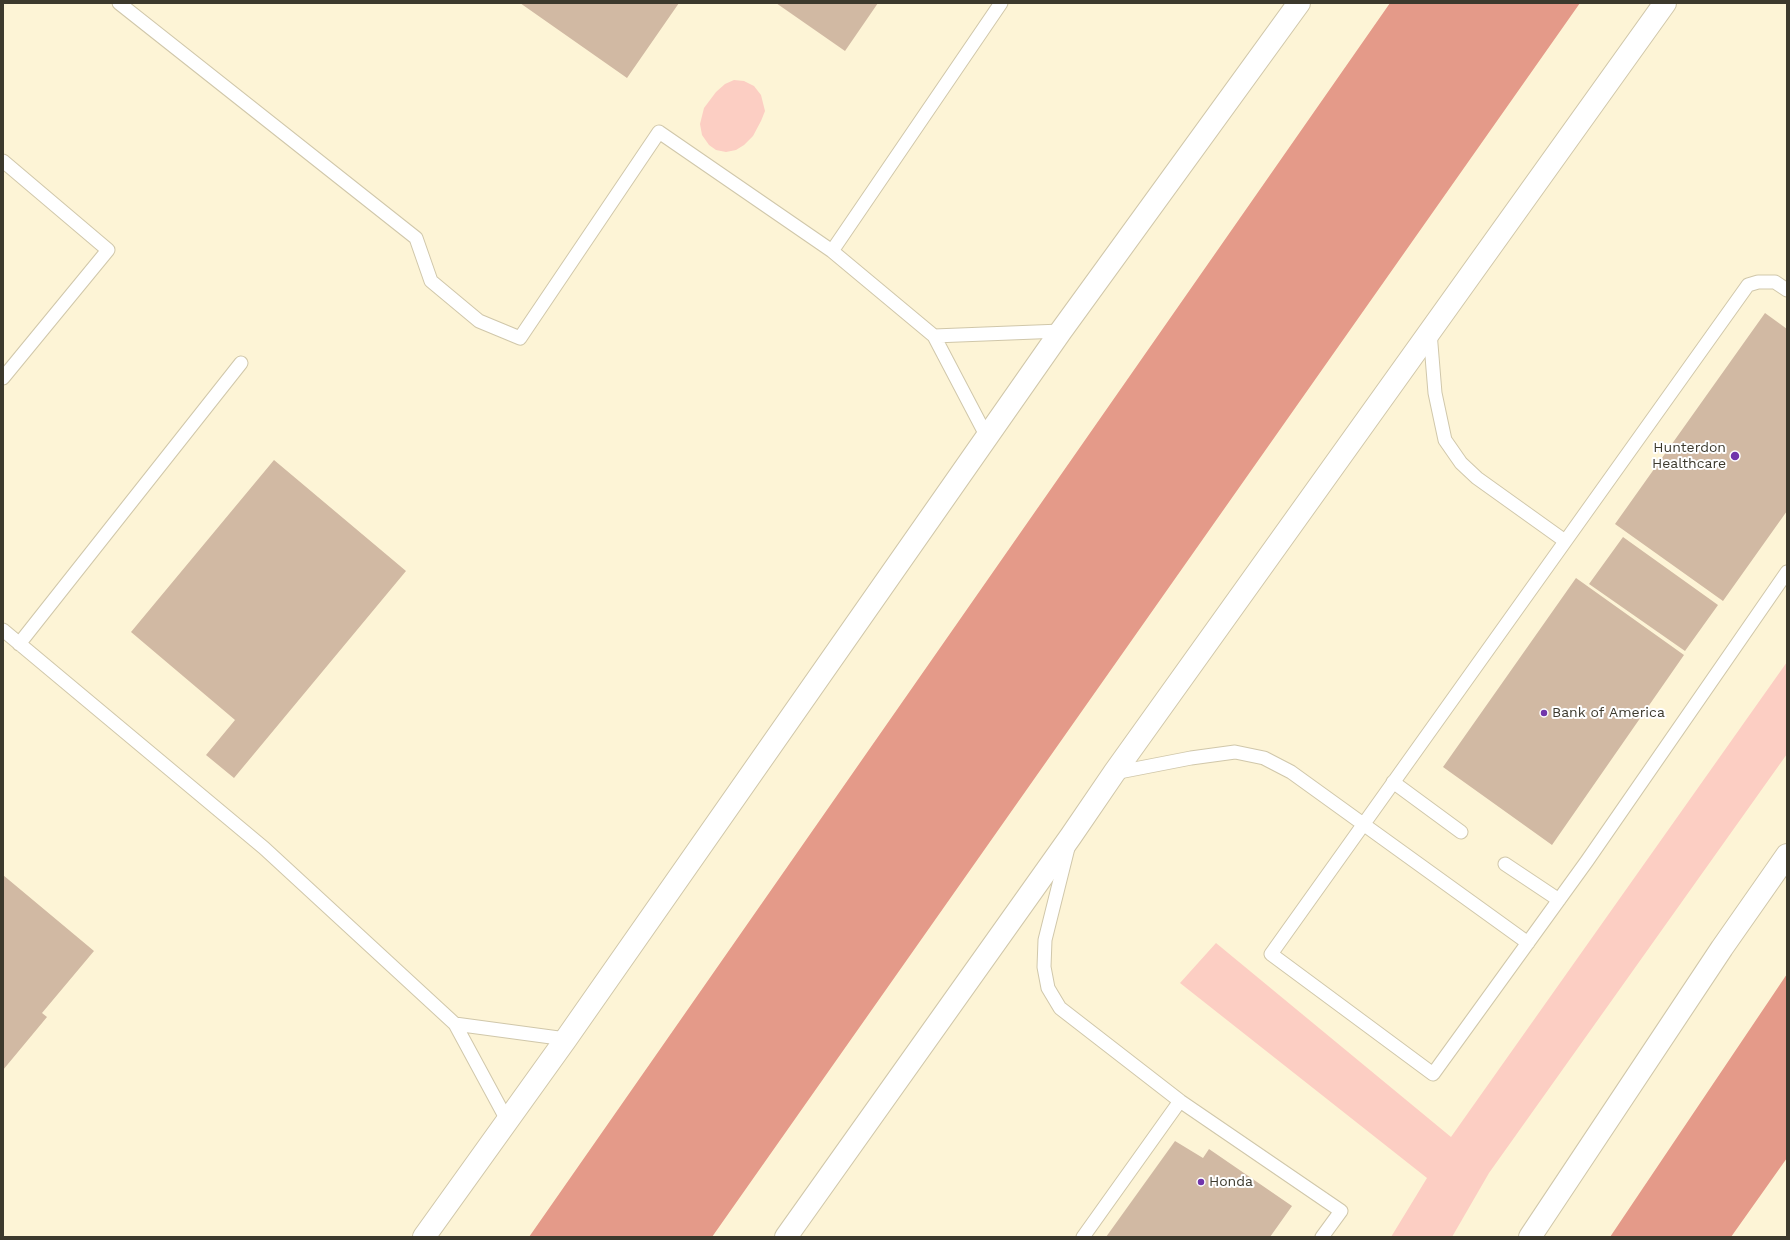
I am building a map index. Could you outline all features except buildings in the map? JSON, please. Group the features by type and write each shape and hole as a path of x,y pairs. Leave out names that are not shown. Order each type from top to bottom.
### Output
{"highway":[{"path":"424,1237 508,1122 1061,332 1299,3"},
{"path":"786,1237 1072,836 1114,773 1665,3"},
{"path":"1530,1237 1718,955 1787,855"}],"lane":[{"path":"119,3 416,238 431,281 479,321 520,338 659,132 832,250 934,336 987,437"},
{"path":"832,250 1001,3"},
{"path":"3,161 108,250 3,378"},
{"path":"1787,290 1775,282 1758,282 1748,285 1271,954 1433,1074 1559,900 1787,572"},
{"path":"934,336 1061,332"},
{"path":"1430,332 1435,393 1445,440 1461,462 1477,478 1565,541"},
{"path":"18,644 241,363"},
{"path":"3,630 264,848 455,1024 508,1122"},
{"path":"1114,773 1191,758 1235,752 1264,758 1292,772 1528,943"},
{"path":"1393,782 1461,832"},
{"path":"1072,836 1044,940 1044,968 1048,988 1060,1008 1180,1101 1341,1211 1322,1237"},
{"path":"1505,864 1559,900"},
{"path":"455,1024 566,1039"},
{"path":"1083,1237 1180,1101"}],"shaded area":[{"path":"1390,3 1580,3 712,1237 529,1237"},
{"path":"734,80 744,81 754,86 761,95 765,111 753,136 744,145 736,150 726,152 716,150 709,145 702,135 700,124 704,108 716,92 725,84"},
{"path":"1787,662 1787,754 1489,1173 1452,1237 1391,1237 1427,1178 1180,983 1216,943 1451,1137"},
{"path":"1787,974 1787,1158 1731,1237 1610,1237"}],"place":[{"name":"Hunterdon Healthcare","path":"1735,456"},
{"name":"Bank of America","path":"1544,713"},
{"name":"Honda","path":"1201,1182"}]}
